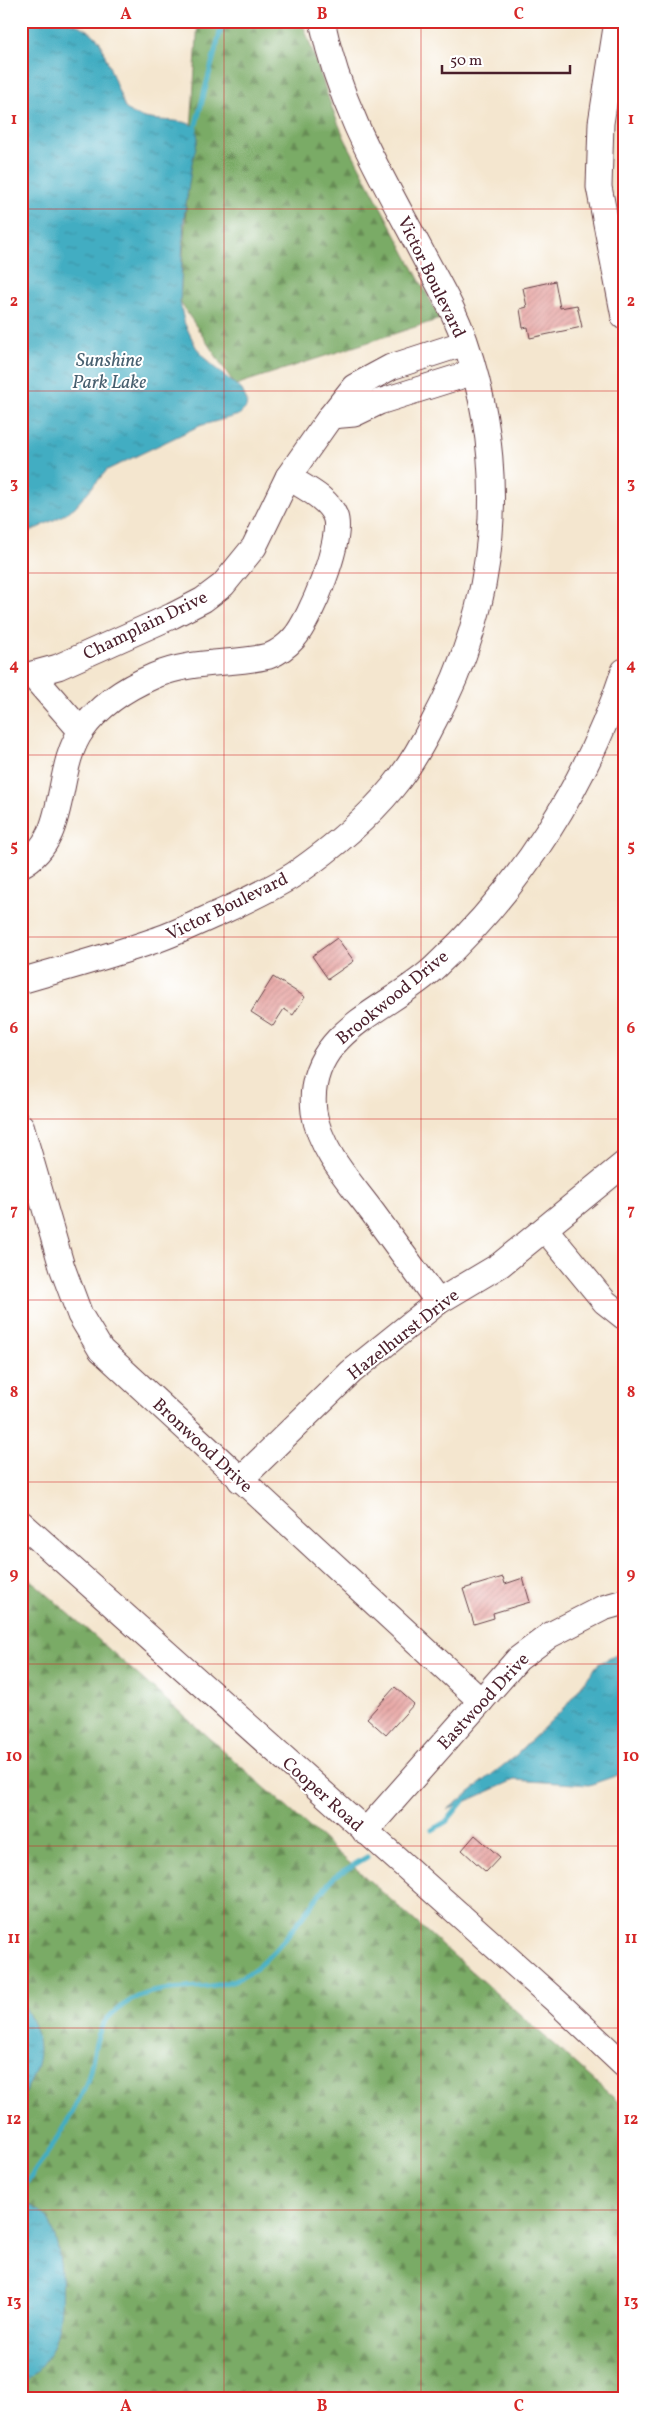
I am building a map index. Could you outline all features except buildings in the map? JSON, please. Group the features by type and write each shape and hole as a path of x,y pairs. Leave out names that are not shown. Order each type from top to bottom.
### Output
{"street":[{"name":"Victor Boulevard","path":"21,982 156,940 256,896 294,874 332,846 364,819 395,785 421,746 459,670 472,633 487,574 492,516 491,459 474,372 455,316 350,116 332,62 322,21"},
{"path":"617,21 601,123 599,187 623,314"},
{"name":"Champlain Drive","path":"81,730 26,676 58,667 204,600 223,585 254,546 288,477 313,439 354,387 391,367 465,343"},
{"path":"408,361 415,391"},
{"path":"331,416 354,414 379,402 474,372"},
{"path":"21,865 40,850 50,832 69,761 81,730 101,708 116,697 156,675 199,664 269,656 278,652 294,638 303,625 330,562 335,544 336,523 331,508 288,477"},
{"name":"Brookwood Drive","path":"438,1302 336,1163 322,1137 314,1112 319,1069 329,1048 344,1032 435,967 501,898 530,860 588,763 609,716 624,671"},
{"name":"Bronwood Drive","path":"21,1126 62,1266 80,1315 101,1350 481,1701"},
{"name":"Hazelhurst Drive","path":"240,1480 351,1372 438,1302 500,1265 624,1164"},
{"path":"545,1229 605,1302 624,1317"},
{"name":"Cooper Road","path":"21,1523 365,1832 556,2000 624,2065"},
{"name":"Eastwood Drive","path":"365,1832 518,1659 550,1635 603,1608 624,1602"}],"green space":[{"path":"198,21 302,21 333,111 345,139 440,319 235,385 180,302"},
{"path":"21,1571 624,2107 624,2398 21,2398"}],"water":[{"name":"Sunshine Park Lake","path":"21,21 64,22 84,28 100,42 125,108 133,114 142,117 180,122 196,127 198,139 192,163 184,218 180,302 184,322 196,347 209,363 242,390 247,401 246,408 239,415 199,426 107,470 75,507 60,517 21,536"},
{"path":"624,1651 624,1773 589,1785 514,1780 447,1810 515,1756 566,1706 598,1664"},
{"path":"21,1999 38,2038 39,2049 35,2072 21,2099"},
{"path":"21,2202 32,2206 47,2218 53,2230 57,2246 62,2282 60,2319 52,2349 34,2374 21,2387"}],"waterway":[{"path":"194,132 223,21"},
{"path":"432,1830 447,1821 464,1800"},
{"path":"21,2191 56,2139 80,2098 89,2075 100,2030 112,2014 145,1994 161,1990 227,1983 244,1976 266,1959 289,1934 335,1876 367,1857"}]}
